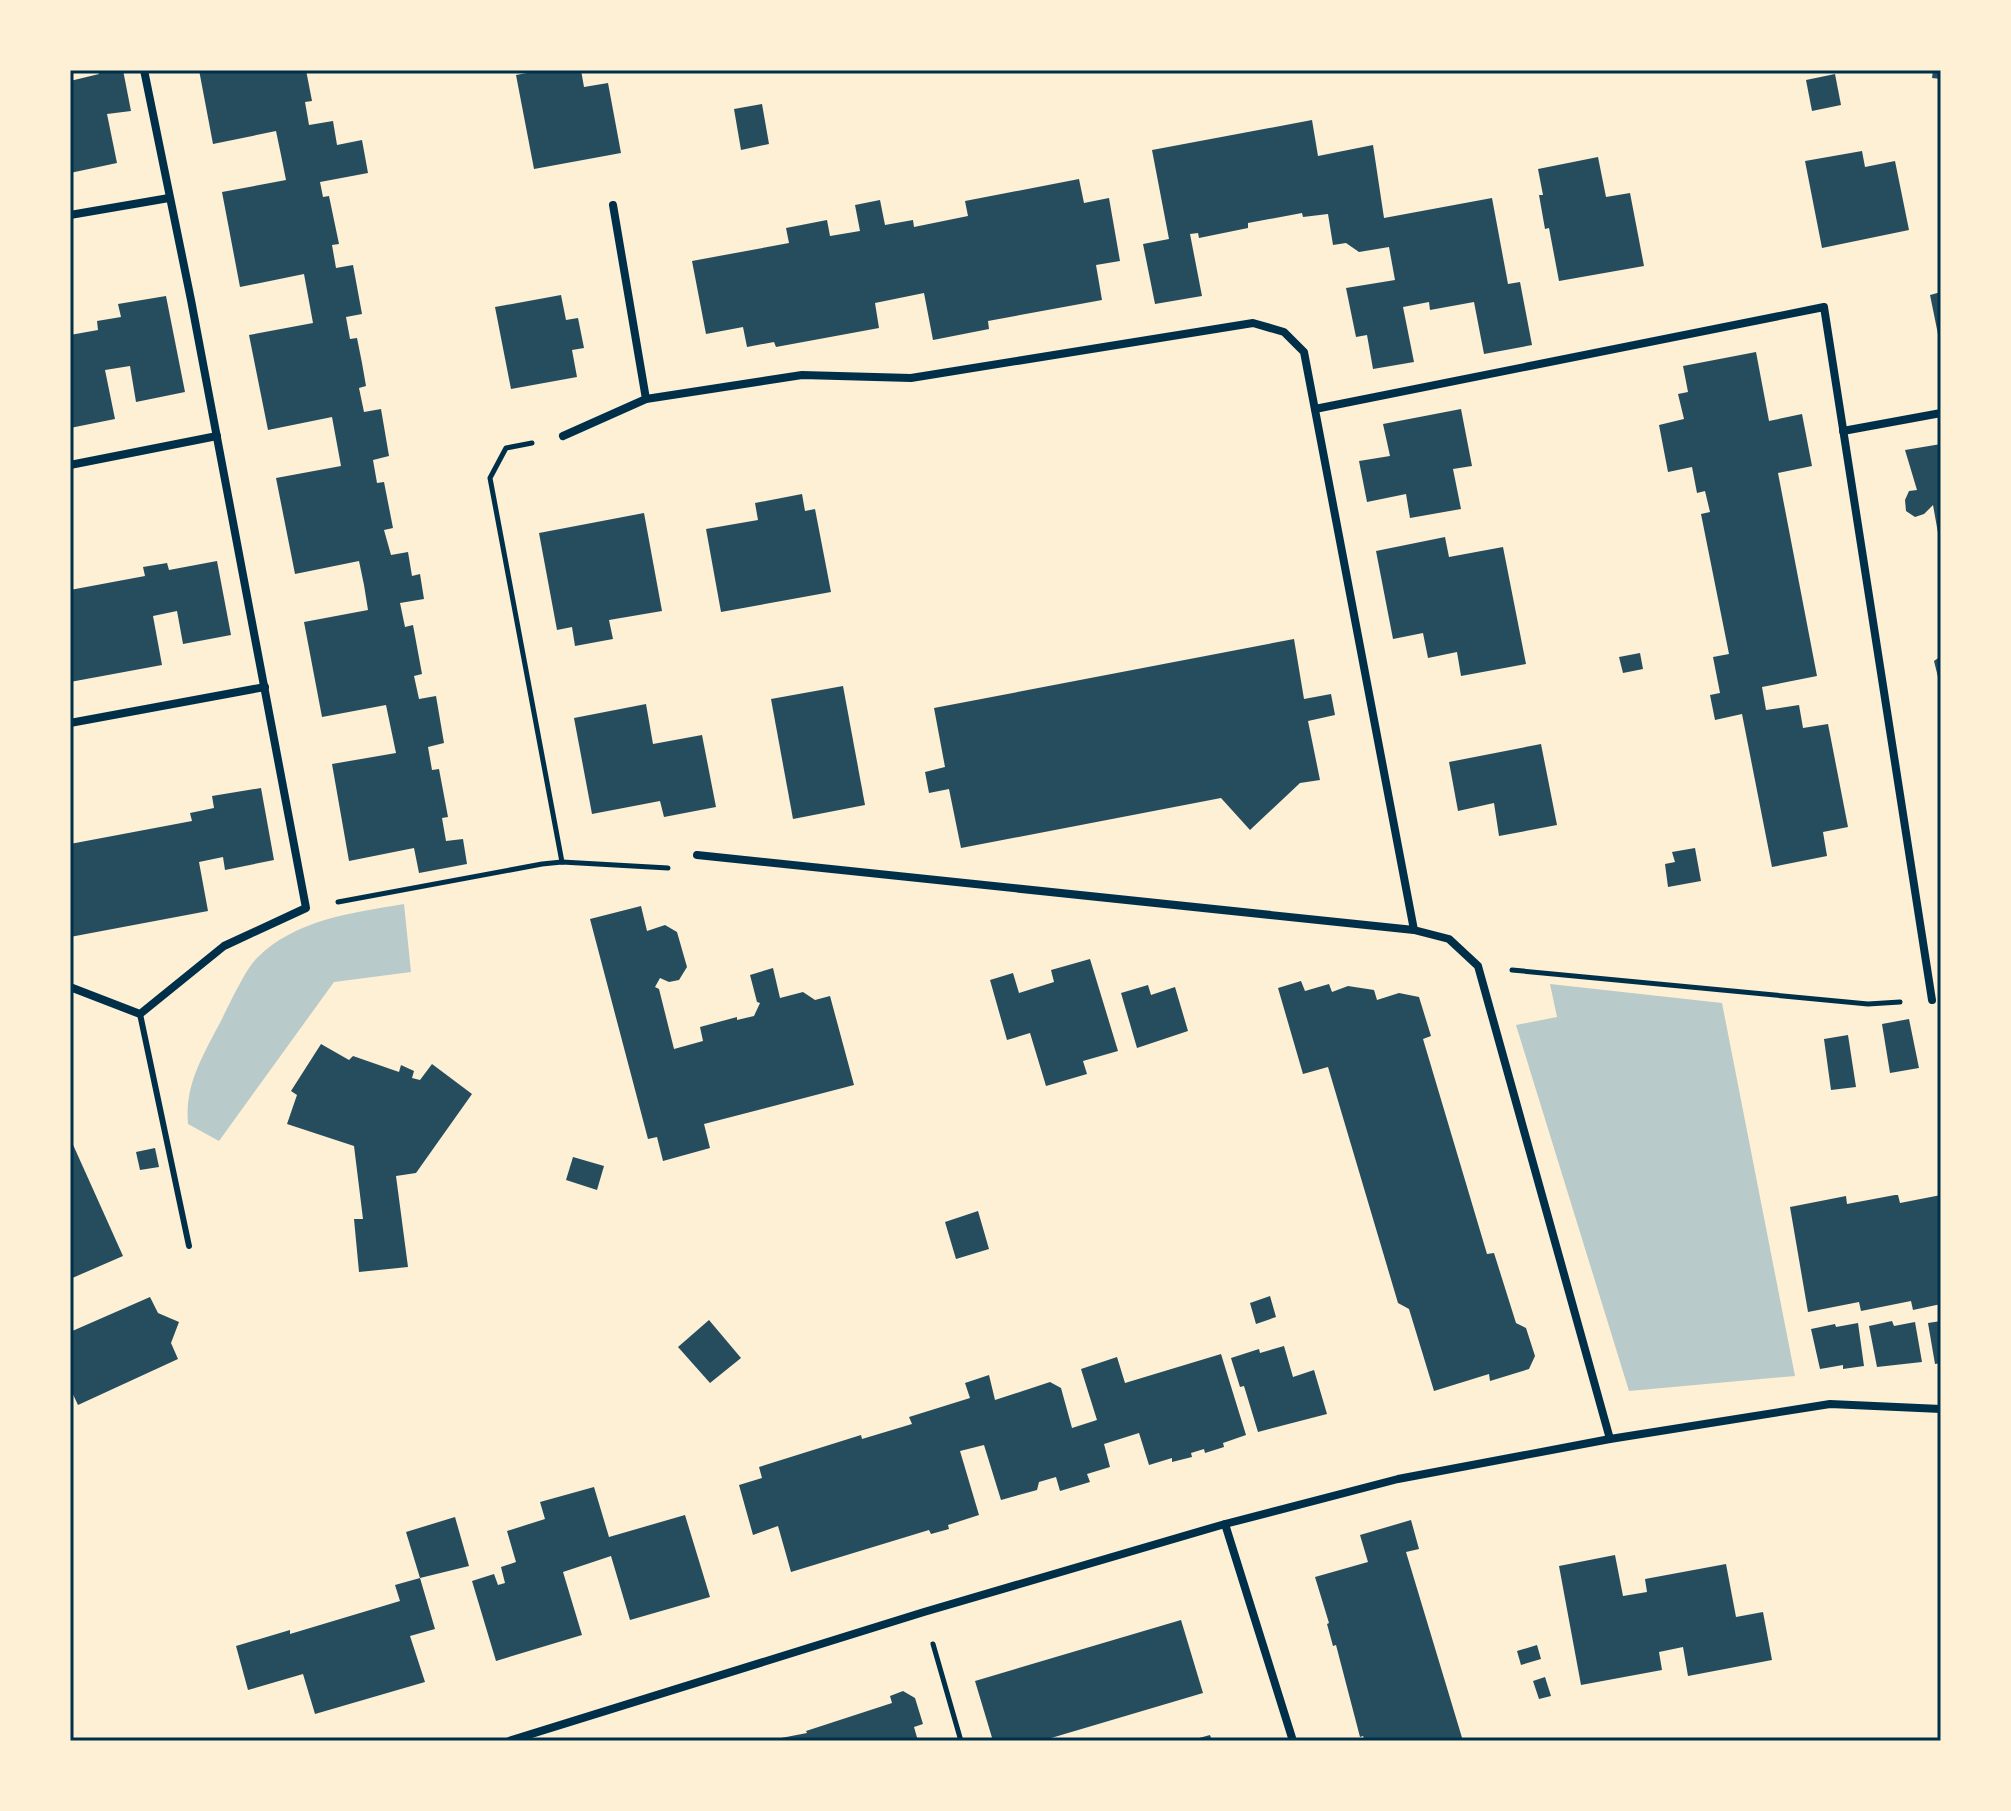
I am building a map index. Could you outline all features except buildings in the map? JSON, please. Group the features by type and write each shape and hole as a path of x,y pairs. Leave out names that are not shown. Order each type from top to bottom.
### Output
{"street":[{"path":"70,987 140,1014 224,946 306,908 144,70"},
{"path":"70,215 169,198"},
{"path":"613,205 646,399"},
{"path":"1315,409 1824,307 1932,1000"},
{"path":"563,436 646,399 802,375 911,378 1253,323 1284,332 1304,352 1414,930"},
{"path":"1843,431 1941,413"},
{"path":"70,465 217,436"},
{"path":"70,723 265,687"},
{"path":"697,855 1414,930 1449,939 1478,966 1610,1439"},
{"path":"509,1741 924,1612 1225,1524 1398,1479 1610,1439 1830,1404 1941,1409"},
{"path":"1225,1524 1293,1741"}],"lane":[{"path":"140,1014 189,1246"}],"path":[{"path":"562,862 490,478 506,448 563,436"},
{"path":"306,908 562,862 667,868 697,855"},
{"path":"1478,966 1868,1004 1932,1000"},
{"path":"924,1612 961,1741"}],"shaded area":[{"path":"404,904 411,972 334,982 219,1141 188,1124 191,1087 199,1065 240,983 257,958 289,934 307,926"},
{"path":"1550,984 1722,1003 1795,1376 1629,1391 1516,1025 1557,1017"}]}
